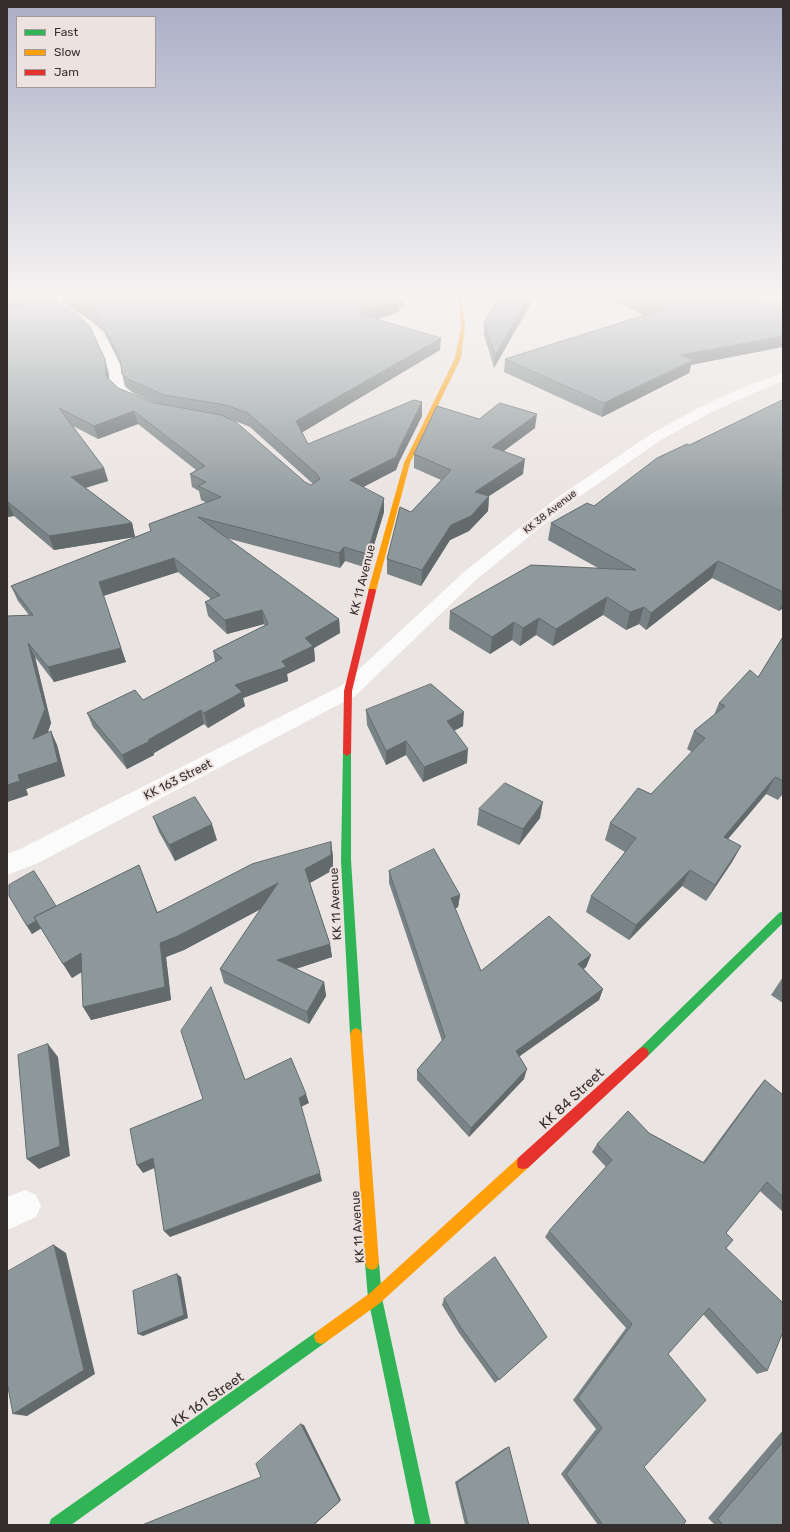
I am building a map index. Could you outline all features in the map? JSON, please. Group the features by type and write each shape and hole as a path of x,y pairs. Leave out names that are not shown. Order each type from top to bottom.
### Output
{"main road":[{"name":"KK 11 Avenue","path":"423,1525 376,1298 354,1012 346,860 348,691 384,543 407,463 453,367"},
{"name":"KK 84 Street","path":"376,1298 652,1045 783,916"},
{"name":"KK 161 Street","path":"56,1525 376,1298"}],"street":[{"path":"114,367 118,389 127,397 156,409"},
{"name":"KK 38 Avenue","path":"348,691 470,576 564,500 656,437 705,410 751,389 783,377"},
{"name":"KK 163 Street","path":"7,865 28,856 348,691"}],"building":[{"path":"7,367 105,367 106,376 118,388 155,403 221,415 236,422 305,482 311,485 320,479 317,474 248,413 226,405 164,395 130,380 122,374 121,367 389,367 296,421 308,444 414,400 422,402 396,457 350,480 384,498 367,554 344,547 339,553 198,517 339,619 305,638 313,646 282,661 286,667 235,685 242,692 204,713 201,710 148,740 150,741 122,755 87,713 135,690 143,700 222,658 213,651 268,624 262,610 225,620 205,602 220,595 174,558 99,582 121,648 48,667 28,643 45,709 33,739 51,731 58,762 18,775 20,781 7,785 7,616 33,615 11,586 151,531 149,524 221,497 198,486 206,482 190,474 205,466 134,411 94,426 59,408 104,468 71,477 132,523 49,536 7,502"},
{"path":"524,367 677,367 604,403"},
{"path":"783,400 783,592 718,561 651,613 644,607 630,612 607,597 556,629 539,618 523,628 514,622 492,637 450,611 531,565 636,570 551,523 587,503 594,506 657,458 687,444 689,445"},
{"path":"500,403 537,414 492,447 525,459 475,492 489,496 471,516 451,525 422,570 387,559 400,507 411,512 451,470 414,454 437,406 479,419"},
{"path":"783,637 783,781 775,777 724,837 741,846 715,885 690,870 636,925 591,896 636,838 610,823 638,788 651,794 705,738 694,731 725,706 719,703 750,670 758,677"},
{"path":"431,684 464,712 447,721 468,749 424,767 406,741 386,751 366,710"},
{"path":"505,783 543,802 523,829 479,809"},
{"path":"195,797 212,824 169,845 153,817"},
{"path":"331,842 331,855 305,869 330,944 277,960 324,982 307,1012 220,969 278,883 178,936 160,943 165,987 83,1007 81,953 63,964 34,917 139,865 157,913 252,864"},
{"path":"434,849 460,895 451,898 481,971 549,916 591,955 578,964 603,989 516,1051 527,1069 471,1128 417,1070 445,1037 389,871"},
{"path":"34,871 56,906 34,917 36,921 27,926 9,896 9,885"},
{"path":"211,987 245,1080 291,1058 306,1094 299,1098 320,1173 164,1231 153,1158 137,1165 130,1129 203,1099 181,1031"},
{"path":"48,1044 60,1146 27,1159 18,1055"},
{"path":"765,1080 783,1095 783,1197 767,1182 726,1233 733,1240 726,1248 783,1303 783,1332 767,1371 709,1308 668,1354 706,1400 644,1467 686,1521 683,1525 603,1525 566,1474 602,1428 578,1398 632,1324 549,1231 612,1160 597,1144 628,1111 649,1133 704,1163"},
{"path":"54,1245 84,1370 13,1414 7,1382 7,1272"},
{"path":"495,1257 547,1337 499,1380 461,1328 444,1299"},
{"path":"177,1274 184,1315 138,1334 133,1291"},
{"path":"301,1424 340,1501 313,1525 142,1525 261,1477 256,1464"},
{"path":"783,1442 783,1525 723,1525 718,1519"},
{"path":"509,1447 529,1525 468,1525 457,1483"}],"traffic: fast":[{"path":"347,753 346,860 356,1034"},
{"path":"643,1053 783,916"},
{"path":"372,1263 375,1298 423,1525"},
{"path":"57,1525 321,1337"}],"traffic: slow":[{"path":"372,591 407,463 453,367"},
{"path":"356,1034 372,1263"},
{"path":"321,1337 375,1298 523,1163"}],"traffic: jam":[{"path":"347,753 348,691 372,591"},
{"path":"523,1163 643,1053"}]}
